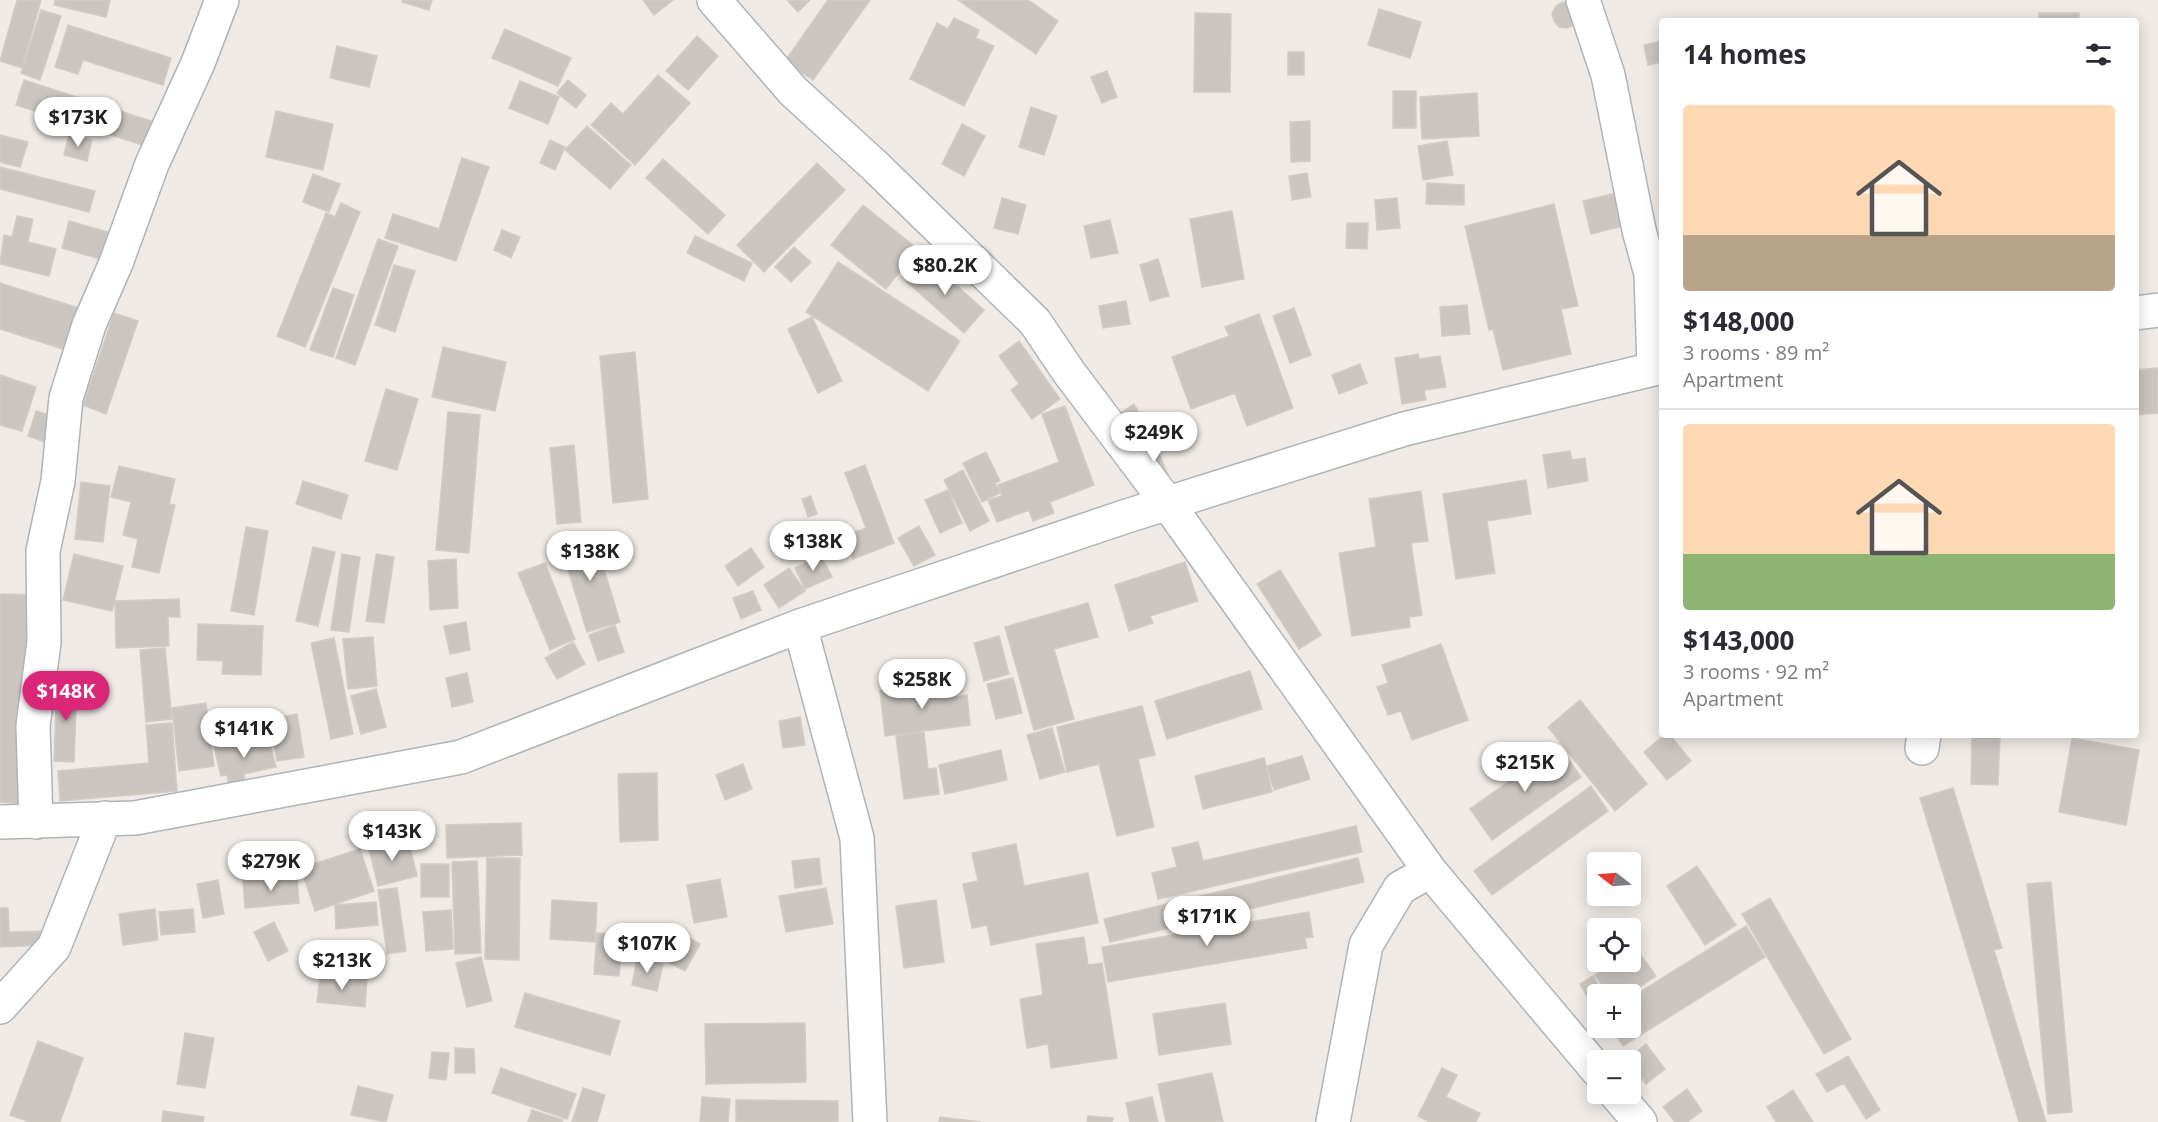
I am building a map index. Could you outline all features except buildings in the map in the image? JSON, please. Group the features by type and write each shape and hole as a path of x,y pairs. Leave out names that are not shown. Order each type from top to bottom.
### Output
{"street":[{"path":"36,822 33,726 44,642 43,550 58,482 66,398 89,325 116,263 152,164 198,63 222,0"},
{"path":"714,0 794,91 876,166 1035,322 1068,371 1168,504 1430,871 1587,1058"},
{"path":"0,822 135,818 460,757 800,626 1168,504 1404,429 1658,368 1651,274 1639,231 1608,75 1583,0"},
{"path":"2139,313 2158,310"},
{"path":"800,626 857,837 870,1122"},
{"path":"0,1007 54,947 105,818"},
{"path":"1333,1122 1366,945 1400,888 1430,871"},
{"path":"1625,1104 1640,1122"}]}
